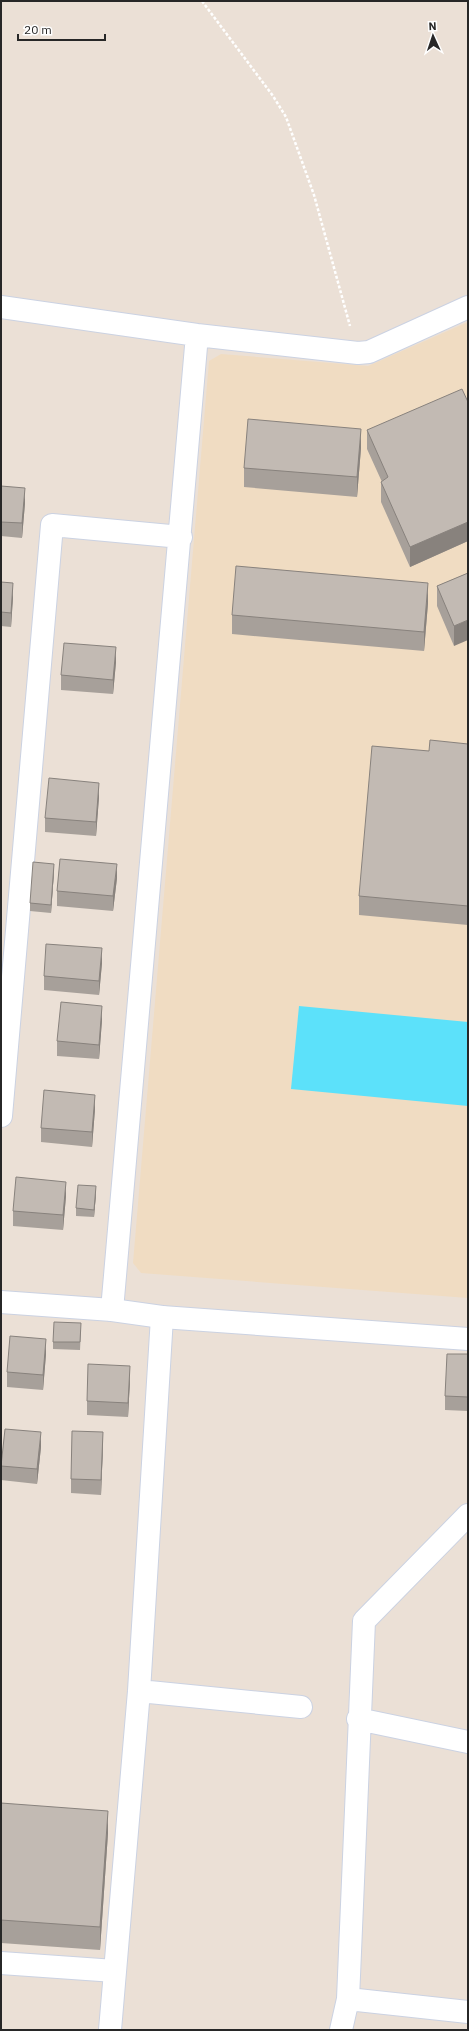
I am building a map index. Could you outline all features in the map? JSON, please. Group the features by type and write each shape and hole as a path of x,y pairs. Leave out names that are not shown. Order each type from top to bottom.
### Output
{"street":[{"path":"1,307 197,335 358,353 369,352 468,306"},
{"path":"112,1310 181,537 197,335"},
{"path":"1,1116 52,525 181,537"},
{"path":"1,1302 112,1310 162,1317 468,1339"},
{"path":"110,2030 139,1691 162,1317"},
{"path":"341,2030 348,1999 358,1719 364,1621 468,1515"},
{"path":"139,1691 301,1707"},
{"path":"358,1719 468,1742"},
{"path":"1,1962 115,1971"},
{"path":"348,1999 468,2012"}],"path":[{"path":"202,1 273,96 286,117 314,195 358,353"}],"shaded area":[{"path":"468,322 468,1298 141,1273 133,1263 209,361 221,354 368,366"}],"water":[{"path":"299,1006 468,1022 468,1106 291,1089"}],"building":[{"path":"462,389 468,402 468,522 410,547 381,482 388,477 367,430"},
{"path":"248,419 361,429 357,477 244,468"},
{"path":"1,486 25,488 22,523 1,522"},
{"path":"236,566 428,583 424,632 232,615"},
{"path":"468,573 468,620 454,626 437,586"},
{"path":"1,582 13,583 11,613 1,612"},
{"path":"64,643 116,647 113,680 61,675"},
{"path":"430,740 468,744 468,906 359,896 372,746 429,751"},
{"path":"49,778 99,783 96,822 45,818"},
{"path":"60,859 117,864 113,896 57,891"},
{"path":"33,862 54,864 51,905 30,903"},
{"path":"46,944 102,948 99,981 44,976"},
{"path":"61,1002 102,1006 99,1045 57,1041"},
{"path":"44,1090 95,1095 92,1132 41,1128"},
{"path":"16,1177 66,1182 63,1215 13,1211"},
{"path":"78,1185 96,1186 94,1210 76,1208"},
{"path":"54,1322 81,1323 80,1342 53,1342"},
{"path":"10,1336 46,1339 43,1375 7,1372"},
{"path":"447,1354 468,1354 468,1397 445,1396"},
{"path":"88,1364 130,1366 128,1403 87,1401"},
{"path":"5,1429 41,1432 37,1469 1,1466"},
{"path":"72,1431 103,1432 101,1480 71,1479"},
{"path":"1,1803 108,1811 100,1927 1,1920"}]}
